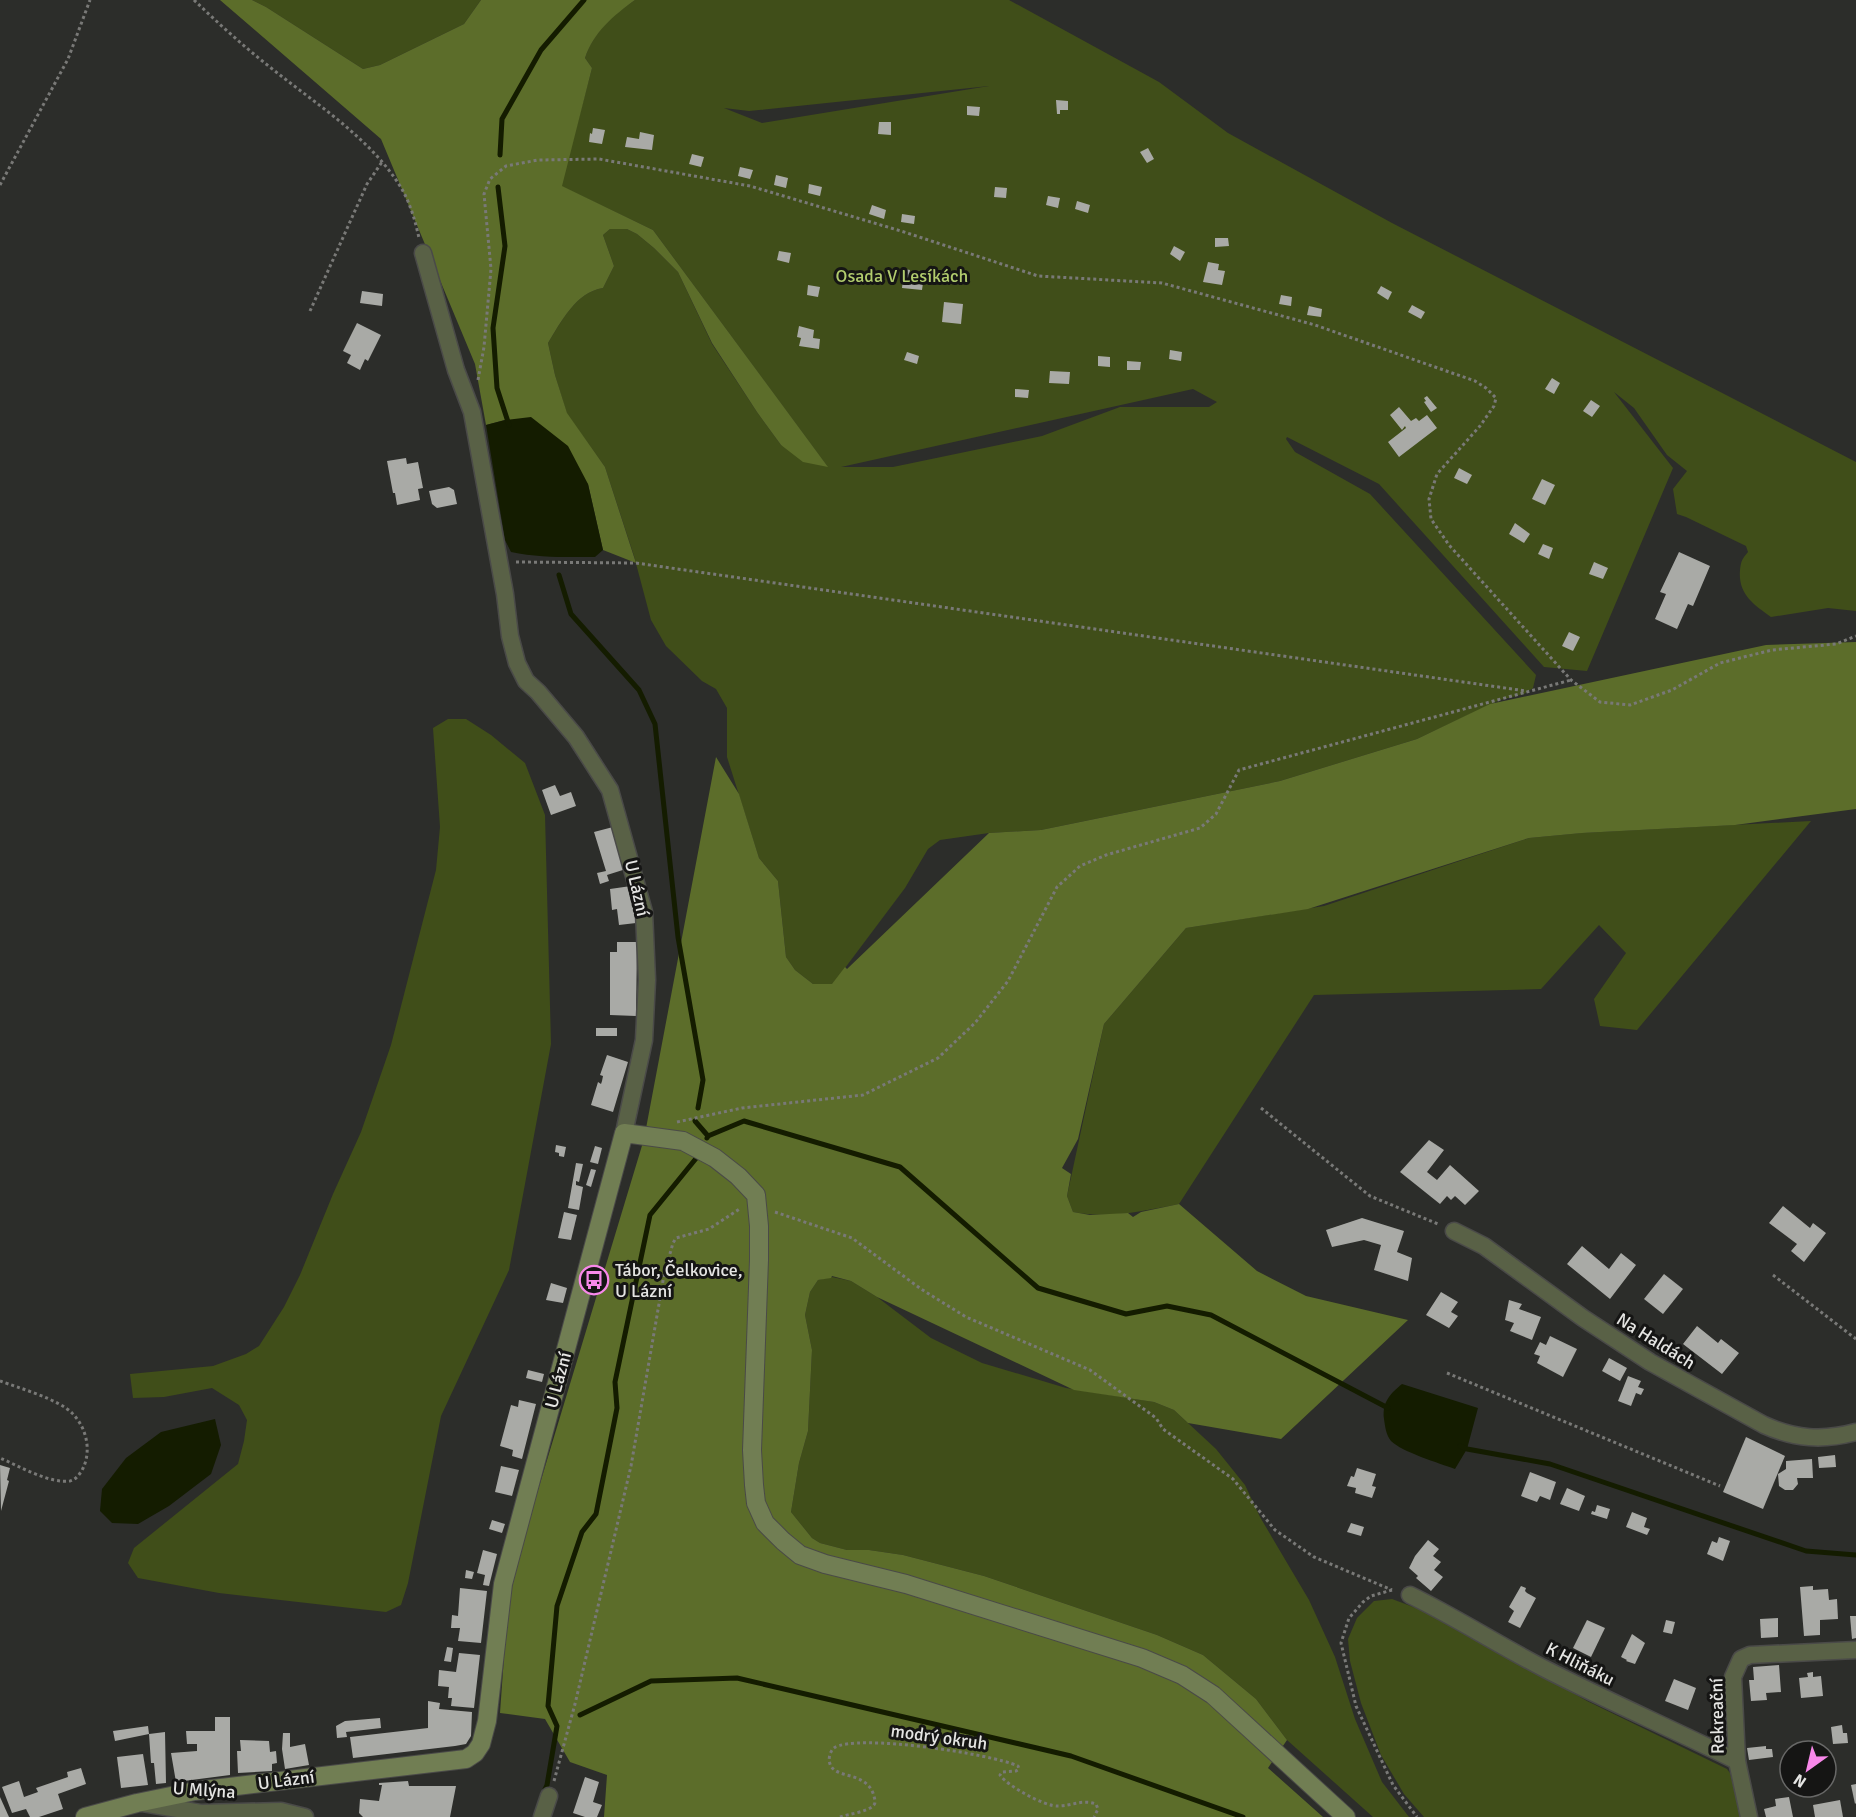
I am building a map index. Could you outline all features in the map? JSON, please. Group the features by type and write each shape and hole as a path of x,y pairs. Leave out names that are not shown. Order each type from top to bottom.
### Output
{"street":[{"name":"U Lázní","path":"85,1817 136,1803 195,1791 466,1759 475,1753 481,1744 487,1721 503,1584 624,1133 644,1040 647,980 644,912 610,790 576,737 526,681 517,663 510,636 472,412 450,350 423,253"},
{"path":"624,1133 683,1141 715,1158 738,1176 756,1201 759,1260 752,1450 756,1503 765,1523 800,1555 816,1561 917,1587 1142,1658 1182,1675 1213,1695 1346,1817"},
{"name":"Na Haldách","path":"1454,1231 1484,1246 1583,1318 1650,1362 1764,1425 1801,1438 1841,1436 1856,1432"},
{"name":"K Hliňáku","path":"1410,1595 1545,1669 1737,1761"},
{"name":"Rekreační","path":"1749,1817 1737,1761 1733,1677 1741,1659 1750,1655 1856,1650"},
{"path":"542,1817 549,1796"},
{"name":"U Mlýna","path":"136,1803 201,1813 281,1812 305,1817"}],"path":[{"path":"0,185 68,58 90,0"},
{"path":"194,0 232,36 336,119 382,162 401,188 413,214 423,253"},
{"path":"472,412 484,347 491,270 484,194 490,179 506,166 538,160 599,159 750,186 901,231 1038,276 1162,283 1315,324 1475,381 1496,398 1494,406 1480,426 1437,474 1429,499 1431,519 1449,545 1571,680 1600,702 1630,705 1672,690 1720,663 1772,651 1836,644 1856,636"},
{"path":"310,311 367,184 382,162"},
{"path":"499,561 636,563 1528,692"},
{"path":"667,1124 742,1108 863,1095 938,1058 975,1023 1008,981 1057,887 1080,866 1106,855 1200,828 1216,814 1239,770 1571,680"},
{"path":"1261,1108 1370,1196 1454,1231"},
{"path":"549,1796 575,1704 631,1466 663,1284 673,1243 676,1238 708,1229 756,1201 852,1238 921,1289 966,1317 1090,1370 1156,1418 1163,1429 1233,1479 1275,1530 1314,1557 1392,1590 1410,1595"},
{"path":"1773,1275 1856,1339"},
{"path":"1447,1373 1720,1486"},
{"path":"0,1381 60,1404 70,1411 83,1429 88,1450 87,1463 78,1477 71,1481 52,1480 0,1458"},
{"path":"1392,1590 1371,1596 1363,1602 1349,1618 1341,1643 1359,1715 1393,1785 1417,1817"},
{"name":"modrý okruh","path":"840,1817 870,1809 875,1800 865,1781 834,1770 830,1765 829,1756 832,1749 837,1746 870,1742 932,1748 1013,1763 1019,1769 1002,1772 1000,1775 1010,1784 1036,1799 1057,1807 1089,1802 1096,1804 1098,1809 1094,1817"}],"green space":[{"path":"220,0 252,0 363,69 380,65 464,24 481,0 635,0 605,25 593,40 585,58 592,68 562,186 653,230 828,467 803,462 781,445 712,343 678,272 637,234 627,229 610,229 603,235 614,266 603,288 585,295 570,309 548,343 567,413 605,467 636,563 603,550 588,484 505,420 486,425 475,364 381,139"},
{"path":"252,0 481,0 464,24 380,65 363,69"},
{"name":"Osada V Lesíkách","path":"635,0 1009,0 1159,82 1228,133 1392,223 1856,462 1856,611 1828,608 1771,617 1753,603 1744,592 1740,578 1741,562 1748,552 1746,546 1677,514 1673,489 1687,471 1667,455 1634,408 1614,392 1673,468 1587,671 1544,667 1379,484 1287,437 1286,439 1295,452 1370,494 1536,675 1533,688 1524,694 1500,700 1417,739 1280,781 1041,830 989,833 940,840 928,849 905,888 833,984 813,984 795,970 786,957 778,881 759,858 727,757 727,708 716,689 702,681 666,646 651,620 634,556 605,467 567,414 548,343 564,317 577,302 585,295 603,288 614,266 603,235 610,229 627,229 654,248 678,272 712,344 781,445 827,466 653,230 561,186 592,68 585,58 593,40 612,18","holes":["989,86 762,123 724,108 749,111","1193,389 1217,402 1209,407 1120,407 1042,436 893,467 841,467"]},
{"path":"1856,642 1856,809 1735,825 1529,838 1308,909 1186,928 1104,1024 1078,1139 1062,1168 1071,1174 1067,1196 1073,1212 1090,1215 1128,1213 1133,1217 1141,1212 1179,1204 1257,1271 1306,1296 1408,1320 1281,1439 1188,1423 1174,1410 1154,1402 1074,1390 877,1297 851,1281 832,1276 818,1280 810,1292 805,1315 812,1350 808,1431 799,1463 791,1512 812,1538 820,1543 847,1550 869,1550 903,1555 984,1576 1157,1635 1203,1655 1256,1699 1287,1740 1268,1768 1323,1817 604,1817 607,1775 570,1762 545,1719 500,1713 509,1586 644,1139 716,757 739,794 759,858 778,881 786,957 795,970 813,984 832,984 845,967 847,969 989,833 1041,830 1280,781 1417,739 1490,704 1766,645"},
{"path":"448,719 466,719 491,735 525,763 545,815 551,1044 509,1270 441,1416 408,1583 401,1605 386,1612 219,1593 138,1578 128,1563 134,1548 238,1464 247,1420 239,1405 212,1388 164,1397 133,1398 130,1374 213,1366 246,1354 259,1346 284,1307 300,1275 361,1132 391,1045 436,870 440,827 433,728"},
{"path":"1811,821 1637,1030 1600,1026 1594,999 1626,953 1599,925 1541,989 1314,995 1179,1204 1113,1214 1073,1212 1067,1196 1104,1024 1186,928 1324,906 1529,838 1581,833"},
{"path":"832,1277 851,1281 877,1297 931,1338 982,1363 1066,1388 1154,1402 1174,1410 1216,1449 1245,1485 1260,1517 1309,1600 1335,1657 1355,1719 1382,1782 1409,1817 1373,1817 1287,1740 1256,1699 1203,1655 1157,1635 984,1576 903,1555 869,1550 847,1550 820,1543 812,1538 791,1512 799,1463 808,1431 812,1350 805,1315 810,1292 818,1280"},
{"path":"1392,1599 1440,1617 1587,1701 1727,1769 1741,1817 1424,1817 1404,1794 1381,1755 1361,1703 1350,1661 1348,1639 1357,1618 1374,1601"}],"shaded area":[{"path":"531,417 568,446 588,484 603,550 595,557 542,556 511,552 505,540 486,425"},
{"path":"1402,1384 1478,1408 1467,1449 1455,1469 1412,1453 1389,1439 1384,1408 1391,1395"},
{"path":"215,1419 221,1445 211,1474 169,1506 138,1524 112,1523 100,1511 102,1489 126,1458 161,1432"}],"building":[{"path":"1056,100 1068,101 1068,110 1060,110 1060,114 1057,114"},
{"path":"967,106 980,107 979,116 967,115"},
{"path":"879,122 891,122 891,135 878,134"},
{"path":"593,128 605,130 602,144 589,142"},
{"path":"640,132 654,135 652,150 625,147 627,137 639,139"},
{"path":"1148,148 1154,159 1147,163 1140,152"},
{"path":"692,154 704,157 701,167 689,164"},
{"path":"740,167 753,170 750,179 738,176"},
{"path":"776,175 788,178 786,188 774,185"},
{"path":"809,184 822,187 820,196 808,193"},
{"path":"995,187 1007,188 1006,198 994,197"},
{"path":"1048,196 1060,198 1058,208 1046,205"},
{"path":"1077,201 1090,205 1088,213 1075,209"},
{"path":"872,205 886,210 884,219 869,214"},
{"path":"902,214 915,216 914,224 901,222"},
{"path":"1215,238 1228,238 1229,246 1215,247"},
{"path":"1174,246 1185,252 1180,261 1170,254"},
{"path":"779,251 791,253 789,263 777,260"},
{"path":"1208,262 1219,264 1218,270 1225,271 1222,285 1203,282"},
{"path":"904,269 910,270 909,275 924,276 922,290 902,288"},
{"path":"808,285 820,287 818,297 807,295"},
{"path":"1381,286 1392,292 1388,300 1377,293"},
{"path":"362,291 383,294 382,306 360,303"},
{"path":"1281,295 1292,297 1291,306 1279,304"},
{"path":"944,302 963,304 961,324 942,322"},
{"path":"1412,305 1425,312 1421,319 1408,312"},
{"path":"1309,306 1322,309 1321,317 1307,315"},
{"path":"357,323 381,335 368,361 365,359 360,370 347,363 351,355 343,351"},
{"path":"799,326 814,330 813,338 820,339 819,349 799,346 801,338 797,337"},
{"path":"1170,350 1182,352 1181,361 1169,359"},
{"path":"907,352 919,356 917,364 904,360"},
{"path":"1098,356 1110,357 1110,367 1098,366"},
{"path":"1127,361 1141,362 1140,370 1127,370"},
{"path":"1050,371 1070,372 1069,384 1049,383"},
{"path":"1552,378 1560,383 1554,394 1545,389"},
{"path":"1015,389 1029,390 1028,398 1015,397"},
{"path":"1427,396 1437,408 1431,412 1424,402"},
{"path":"1591,400 1600,406 1592,417 1583,411"},
{"path":"1399,407 1411,421 1416,418 1419,421 1427,415 1437,428 1399,457 1388,442 1406,428 1405,426 1402,430 1390,415"},
{"path":"406,458 407,464 418,462 423,488 418,489 420,500 397,505 387,461"},
{"path":"1459,468 1472,475 1467,484 1454,478"},
{"path":"1542,479 1555,485 1545,505 1532,499"},
{"path":"449,487 454,490 457,504 437,508 432,504 429,491"},
{"path":"1515,523 1530,534 1524,543 1509,534"},
{"path":"1543,544 1553,548 1549,559 1538,554"},
{"path":"1679,552 1710,566 1693,606 1688,604 1677,629 1655,619 1666,594 1660,592"},
{"path":"1594,562 1608,568 1603,579 1589,574"},
{"path":"1569,632 1580,637 1573,651 1562,646"},
{"path":"555,785 560,796 571,792 576,806 551,815 542,790"},
{"path":"613,827 626,869 607,875 609,881 600,884 597,873 606,871 594,832"},
{"path":"631,886 636,923 619,925 617,909 612,910 610,889"},
{"path":"617,942 637,942 636,1016 610,1015 610,952 617,952"},
{"path":"596,1028 617,1028 617,1036 596,1036"},
{"path":"607,1055 628,1062 613,1112 591,1105 598,1082 601,1084 602,1081 603,1076 600,1075"},
{"path":"1429,1140 1444,1150 1427,1172 1437,1180 1450,1165 1479,1191 1465,1205 1455,1196 1451,1200 1447,1196 1440,1204 1400,1172"},
{"path":"556,1145 566,1147 564,1157 555,1152"},
{"path":"595,1146 602,1148 598,1164 590,1162"},
{"path":"576,1163 583,1164 579,1182 576,1181 576,1185 583,1187 579,1210 568,1208"},
{"path":"591,1169 596,1170 591,1187 586,1185"},
{"path":"1783,1206 1810,1228 1813,1223 1826,1233 1804,1262 1791,1251 1797,1244 1769,1223"},
{"path":"564,1212 577,1215 571,1240 558,1238"},
{"path":"1362,1218 1404,1231 1397,1252 1412,1258 1408,1281 1374,1270 1381,1245 1364,1240 1332,1247 1326,1230"},
{"path":"1582,1246 1609,1269 1621,1253 1636,1265 1610,1299 1567,1264"},
{"path":"1664,1274 1683,1289 1663,1314 1644,1299"},
{"path":"551,1283 567,1288 563,1303 546,1300"},
{"path":"1441,1292 1458,1302 1451,1312 1458,1316 1449,1328 1426,1315"},
{"path":"1509,1300 1522,1304 1519,1309 1541,1317 1532,1340 1510,1331 1514,1323 1505,1320"},
{"path":"1697,1326 1718,1343 1721,1339 1739,1353 1722,1374 1683,1344"},
{"path":"1550,1336 1577,1349 1563,1377 1537,1363 1540,1356 1534,1354 1540,1342 1546,1345"},
{"path":"1609,1358 1627,1368 1620,1381 1602,1371"},
{"path":"528,1370 544,1374 542,1382 526,1378"},
{"path":"1628,1376 1641,1381 1638,1387 1644,1389 1641,1395 1636,1393 1631,1406 1618,1401"},
{"path":"519,1400 536,1404 522,1459 512,1456 513,1450 500,1446 511,1405 518,1407"},
{"path":"1746,1437 1785,1456 1763,1509 1723,1492"},
{"path":"1835,1455 1836,1467 1819,1468 1818,1457"},
{"path":"1812,1459 1813,1478 1797,1478 1798,1484 1793,1490 1785,1490 1779,1486 1778,1474 1786,1469 1786,1461"},
{"path":"0,1465 10,1468 1,1511"},
{"path":"501,1466 519,1470 512,1496 495,1492"},
{"path":"1357,1468 1376,1474 1372,1486 1376,1487 1372,1498 1355,1493 1356,1488 1347,1486"},
{"path":"1530,1472 1556,1482 1550,1500 1540,1496 1537,1502 1521,1496"},
{"path":"1567,1488 1585,1496 1579,1511 1560,1504"},
{"path":"1597,1505 1610,1509 1607,1519 1591,1514 1592,1511 1595,1512"},
{"path":"1632,1512 1647,1518 1644,1527 1650,1529 1647,1535 1626,1527"},
{"path":"492,1520 505,1524 502,1533 489,1529"},
{"path":"1351,1523 1364,1527 1361,1536 1347,1532"},
{"path":"1719,1537 1730,1541 1723,1561 1707,1554 1712,1541 1717,1543"},
{"path":"1428,1540 1439,1549 1433,1556 1441,1562 1434,1570 1443,1577 1431,1591 1416,1578 1418,1576 1409,1568"},
{"path":"483,1550 497,1554 489,1586 483,1585 485,1575 477,1573"},
{"path":"466,1570 474,1572 472,1579 465,1578"},
{"path":"1521,1586 1536,1598 1520,1628 1508,1622 1514,1611 1509,1607"},
{"path":"1813,1586 1813,1590 1828,1589 1829,1600 1837,1599 1838,1619 1820,1620 1820,1635 1804,1636 1800,1587"},
{"path":"460,1588 487,1591 481,1643 458,1641 460,1628 451,1628 452,1615 458,1616"},
{"path":"1850,1616 1856,1616 1856,1638 1852,1639"},
{"path":"1778,1618 1778,1637 1761,1638 1760,1619"},
{"path":"1587,1620 1605,1628 1591,1657 1573,1648"},
{"path":"1666,1620 1675,1622 1672,1634 1663,1632"},
{"path":"1632,1634 1645,1643 1635,1664 1621,1657"},
{"path":"447,1647 453,1648 451,1662 444,1661"},
{"path":"459,1653 480,1655 474,1708 451,1706 452,1698 448,1698 449,1687 438,1686 439,1670 456,1672"},
{"path":"1779,1665 1781,1692 1766,1693 1767,1700 1751,1701 1749,1680 1754,1680 1753,1667"},
{"path":"1813,1672 1813,1677 1821,1676 1823,1696 1801,1698 1799,1678 1808,1677 1807,1673"},
{"path":"1674,1679 1696,1688 1688,1710 1665,1701"},
{"path":"428,1701 440,1703 439,1709 472,1712 471,1736 466,1744 353,1758 350,1737 428,1728"},
{"path":"215,1717 230,1717 230,1775 176,1782 171,1753 197,1751 197,1744 187,1744 186,1731 215,1731"},
{"path":"380,1718 381,1728 346,1732 347,1737 337,1738 336,1726 345,1721"},
{"path":"1842,1725 1843,1733 1847,1733 1848,1743 1838,1744 1838,1739 1832,1739 1831,1727"},
{"path":"148,1726 149,1734 115,1741 113,1731"},
{"path":"165,1732 166,1783 156,1784 154,1763 151,1763 149,1734"},
{"path":"283,1733 290,1733 290,1747 305,1744 309,1765 285,1769 282,1749"},
{"path":"240,1740 269,1741 270,1752 276,1751 277,1763 272,1764 272,1771 238,1773 237,1751 241,1751"},
{"path":"1766,1746 1766,1749 1772,1749 1773,1757 1749,1760 1747,1748"},
{"path":"143,1754 148,1785 121,1788 117,1757"},
{"path":"81,1768 86,1784 58,1794 63,1809 39,1817 30,1817 26,1809 12,1813 2,1787 19,1781 24,1797 38,1792 36,1788 68,1777 67,1772"},
{"path":"585,1777 599,1782 593,1802 602,1805 597,1817 585,1817 573,1813"},
{"path":"408,1781 409,1786 456,1786 450,1817 363,1817 359,1813 360,1799 379,1801 382,1785 379,1783"},
{"path":"1856,1784 1856,1803 1855,1804 1851,1785"},
{"path":"0,1797 9,1817 0,1817"},
{"path":"1775,1799 1789,1799 1793,1817 1766,1817 1764,1809 1776,1806"},
{"path":"1840,1800 1843,1817 1815,1817 1813,1805"}],"waterway":[{"path":"500,155 502,119 541,50 584,0"},
{"path":"498,187 505,246 493,328 497,388 509,425"},
{"path":"559,575 571,614 639,690 655,724 678,937 703,1080 698,1108"},
{"path":"695,1121 708,1136 707,1138"},
{"path":"708,1136 744,1121 900,1167 1038,1288 1126,1314 1167,1306 1211,1315 1388,1408"},
{"path":"542,1796 547,1785 557,1726 548,1706 557,1606 582,1532 596,1514 617,1408 615,1382 650,1215 698,1156"},
{"path":"1460,1446 1550,1464 1806,1551 1856,1555"},
{"path":"580,1715 651,1681 737,1678 1071,1756 1243,1817"}],"place":[{"name":"Tábor, Čelkovice, U Lázní","path":"594,1280"}]}
